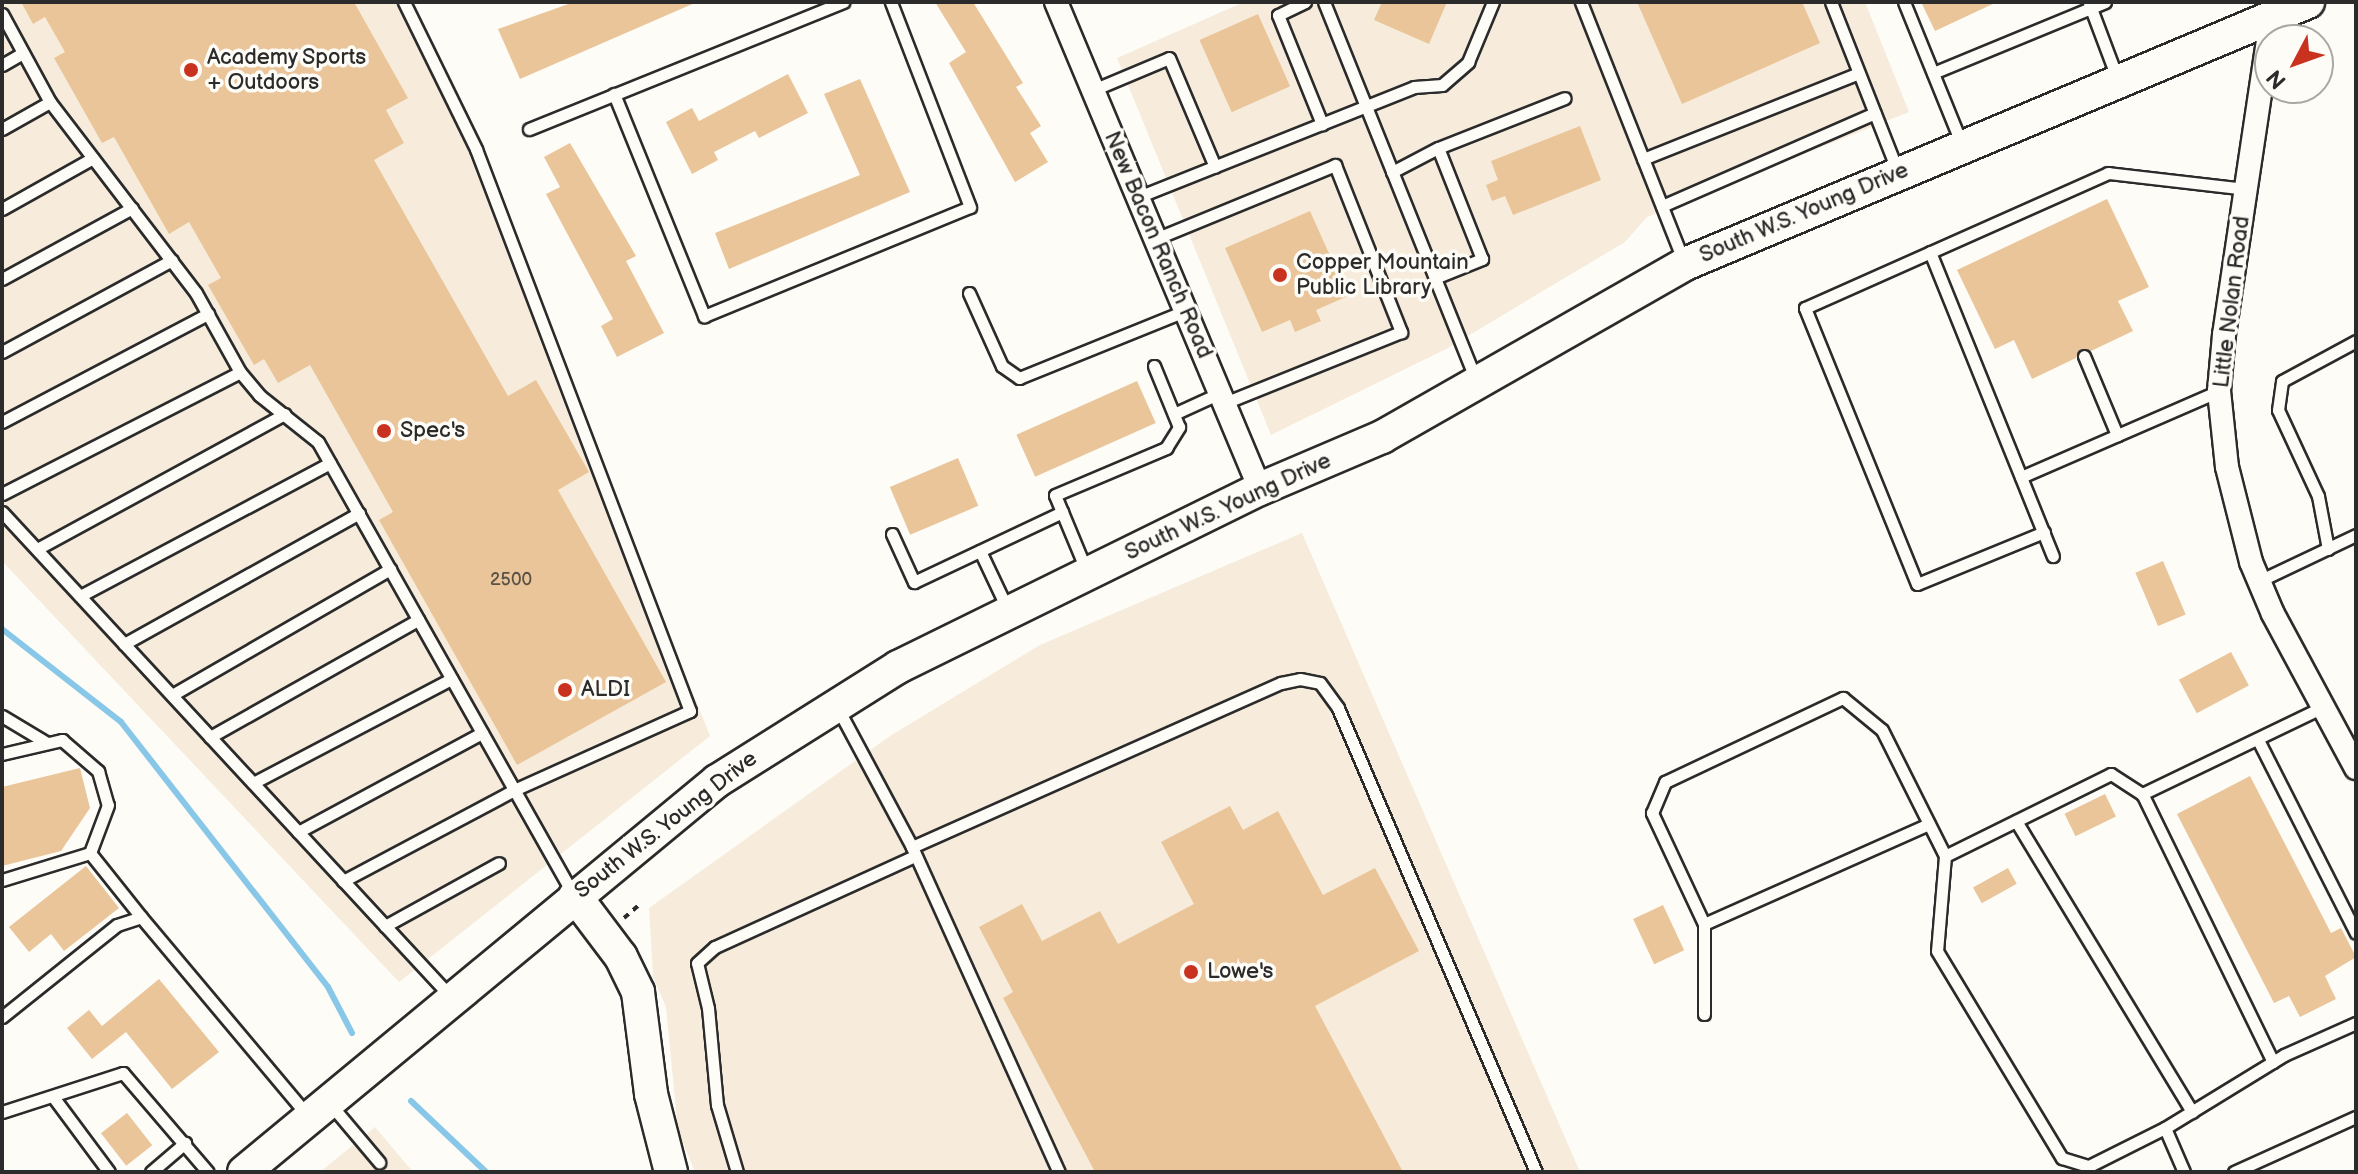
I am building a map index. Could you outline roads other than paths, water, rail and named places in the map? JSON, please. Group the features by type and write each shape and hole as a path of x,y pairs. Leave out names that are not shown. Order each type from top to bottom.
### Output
{"main road":[{"name":"South W.S. Young Drive","path":"244,1172 451,997 717,781 835,703 1009,612 1260,489 1382,437 1478,385 1685,264 2119,80 2273,9 2308,2"},
{"path":"575,896 621,957 638,992 651,1094 671,1172"}],"street":[{"name":"New Bacon Ranch Road","path":"1056,2 1260,489"},
{"name":"Little Nolan Road","path":"2273,9 2219,391 2235,507 2259,581 2356,768"}],"lane":[{"path":"343,881 514,790 690,711 476,149 404,2"},
{"path":"529,129 843,2"},
{"path":"614,94 704,316 970,207 891,2"},
{"path":"1305,2 1278,15 1322,124"},
{"path":"1324,2 1478,385"},
{"path":"1138,197 1414,87 1442,85 1459,75 1493,2"},
{"path":"1581,2 1685,264"},
{"path":"1831,2 1898,172"},
{"path":"1904,2 1962,145"},
{"path":"1933,73 2090,5 2105,2"},
{"path":"2090,5 2119,80"},
{"path":"2,14 50,102 172,260 208,314 240,372 318,442 575,896"},
{"path":"2,65 23,53"},
{"path":"1093,90 1169,58 1215,167"},
{"path":"1643,159 1859,73"},
{"path":"1392,172 1438,148 1565,98"},
{"path":"2,129 50,102"},
{"path":"1662,206 1875,113"},
{"path":"1435,278 1482,259 1438,148"},
{"path":"2,209 93,158"},
{"path":"1155,239 1335,165 1401,332 1174,414"},
{"path":"2044,532 1917,584 1805,308 2108,173 2246,189"},
{"path":"2,279 132,208"},
{"path":"1930,252 2053,556"},
{"path":"2,352 172,260"},
{"path":"969,293 1002,366 1019,378 1185,311"},
{"path":"2,422 208,314"},
{"path":"2328,549 2318,496 2278,410 2282,381 2356,341"},
{"path":"2084,356 2117,435"},
{"path":"1088,574 1055,495 1166,448 1179,427 1154,366"},
{"path":"2,494 240,372"},
{"path":"2021,477 2219,391"},
{"path":"37,549 285,414"},
{"path":"80,596 330,463"},
{"path":"2,512 451,997"},
{"path":"892,534 914,582 1062,512"},
{"path":"124,644 359,513"},
{"path":"2259,581 2356,535"},
{"path":"980,551 1009,612"},
{"path":"172,695 390,569"},
{"path":"210,737 418,620"},
{"path":"253,783 451,679"},
{"path":"737,1172 717,1105 708,1008 697,963 715,947 1281,683 1300,679 1320,683 1338,708 1536,1172"},
{"path":"1704,1014 1704,924 1652,813 1665,782 1843,698 1882,730 1945,856 1937,951 2062,1158 2089,1166 2165,1128 2273,1062 2356,1023"},
{"path":"835,703 913,852 1059,1172"},
{"path":"2142,794 2323,707"},
{"path":"2,716 47,743"},
{"path":"298,832 482,733"},
{"path":"2,754 62,740 89,760 105,785 108,805 90,853"},
{"path":"2258,740 2356,933"},
{"path":"1945,856 2111,774 2142,794 2273,1062"},
{"path":"2016,821 2192,1112"},
{"path":"1704,924 1929,824"},
{"path":"2,880 90,853"},
{"path":"90,853 141,917 319,1110 379,1162"},
{"path":"385,926 499,863"},
{"path":"2,1017 117,925 141,917"},
{"path":"2,1112 54,1098 123,1073 208,1172"},
{"path":"54,1098 109,1172"},
{"path":"2234,1172 2356,1117"},
{"path":"2165,1128 2184,1172"},
{"path":"151,1172 185,1143"}],"waterway":[{"path":"2,629 121,722 328,987 352,1033"},
{"path":"411,1101 486,1172"}],"place":[{"name":"Academy Sports + Outdoors","path":"191,70"},
{"name":"Copper Mountain Public Library","path":"1280,275"},
{"name":"Spec's","path":"384,431"},
{"name":"ALDI","path":"565,690"},
{"name":"Lowe's","path":"1191,972"}]}
